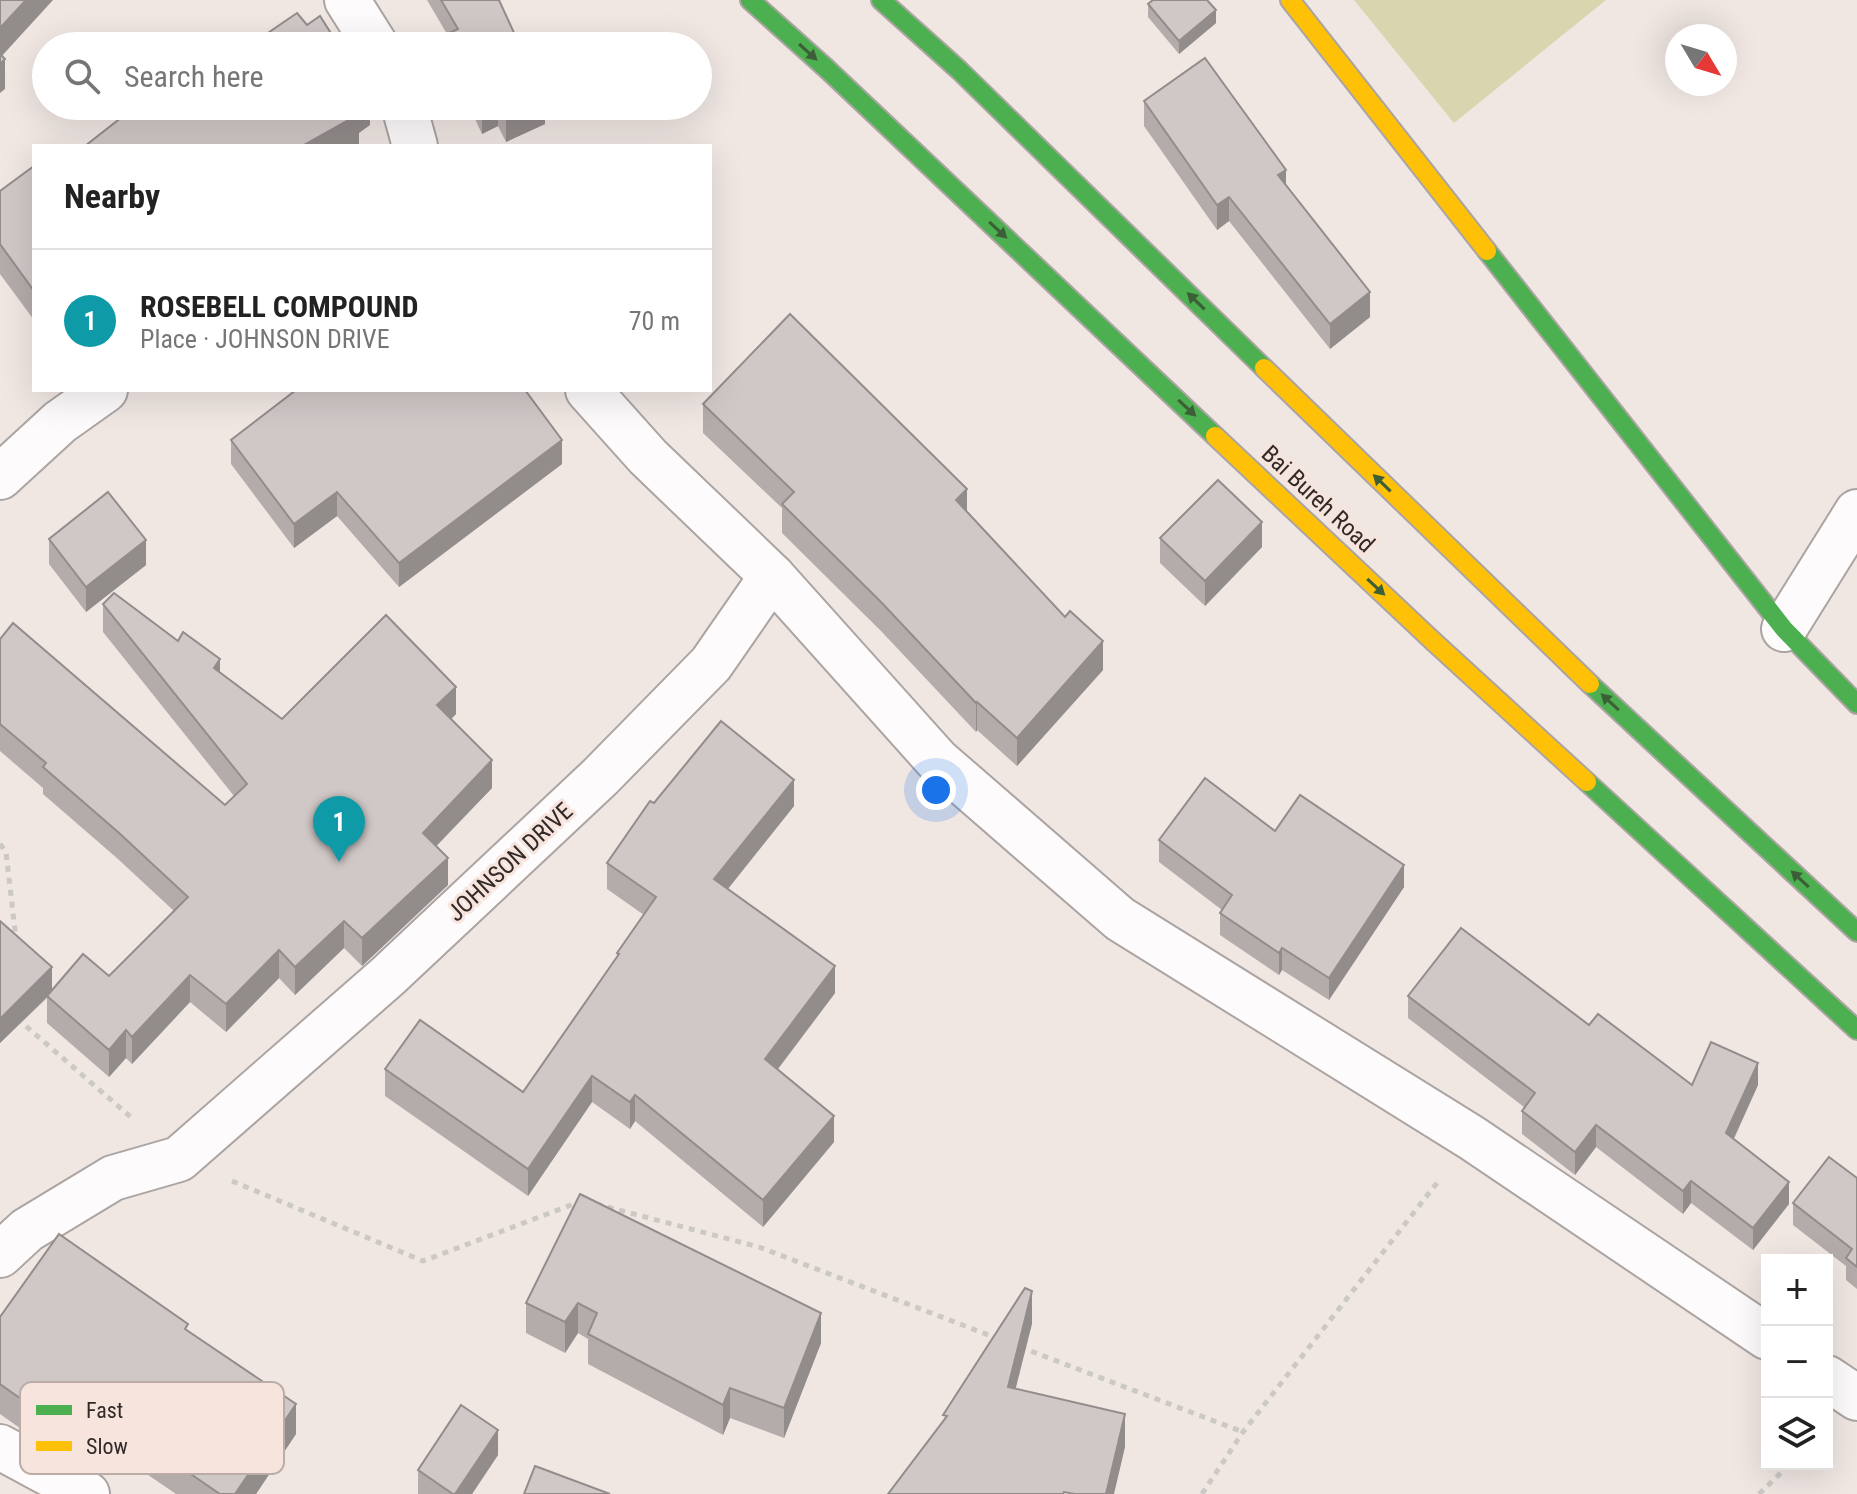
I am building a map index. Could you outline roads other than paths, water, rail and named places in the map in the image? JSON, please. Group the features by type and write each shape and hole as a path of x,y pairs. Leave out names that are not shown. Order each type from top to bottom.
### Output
{"main road":[{"name":"Bai Bureh Road","path":"750,0 1434,642 1857,1030"},
{"path":"881,0 959,70 1540,637 1857,932"},
{"path":"1290,0 1784,629 1857,704"}],"street":[{"path":"347,0 367,32"},
{"path":"408,120 414,144"},
{"path":"0,477 60,422 102,392"},
{"path":"590,392 648,457 772,576 937,760 1120,919 1472,1138 1761,1333"},
{"path":"1784,629 1857,512"},
{"name":"JOHNSON DRIVE","path":"0,1255 27,1230 113,1178 179,1159 388,976 600,777 711,664 772,576"},
{"path":"1833,1382 1857,1398"},
{"path":"0,1447 20,1458"},
{"path":"50,1474 87,1494"}],"place":[{"name":"ROSEBELL COMPOUND","path":"339,862"}]}
